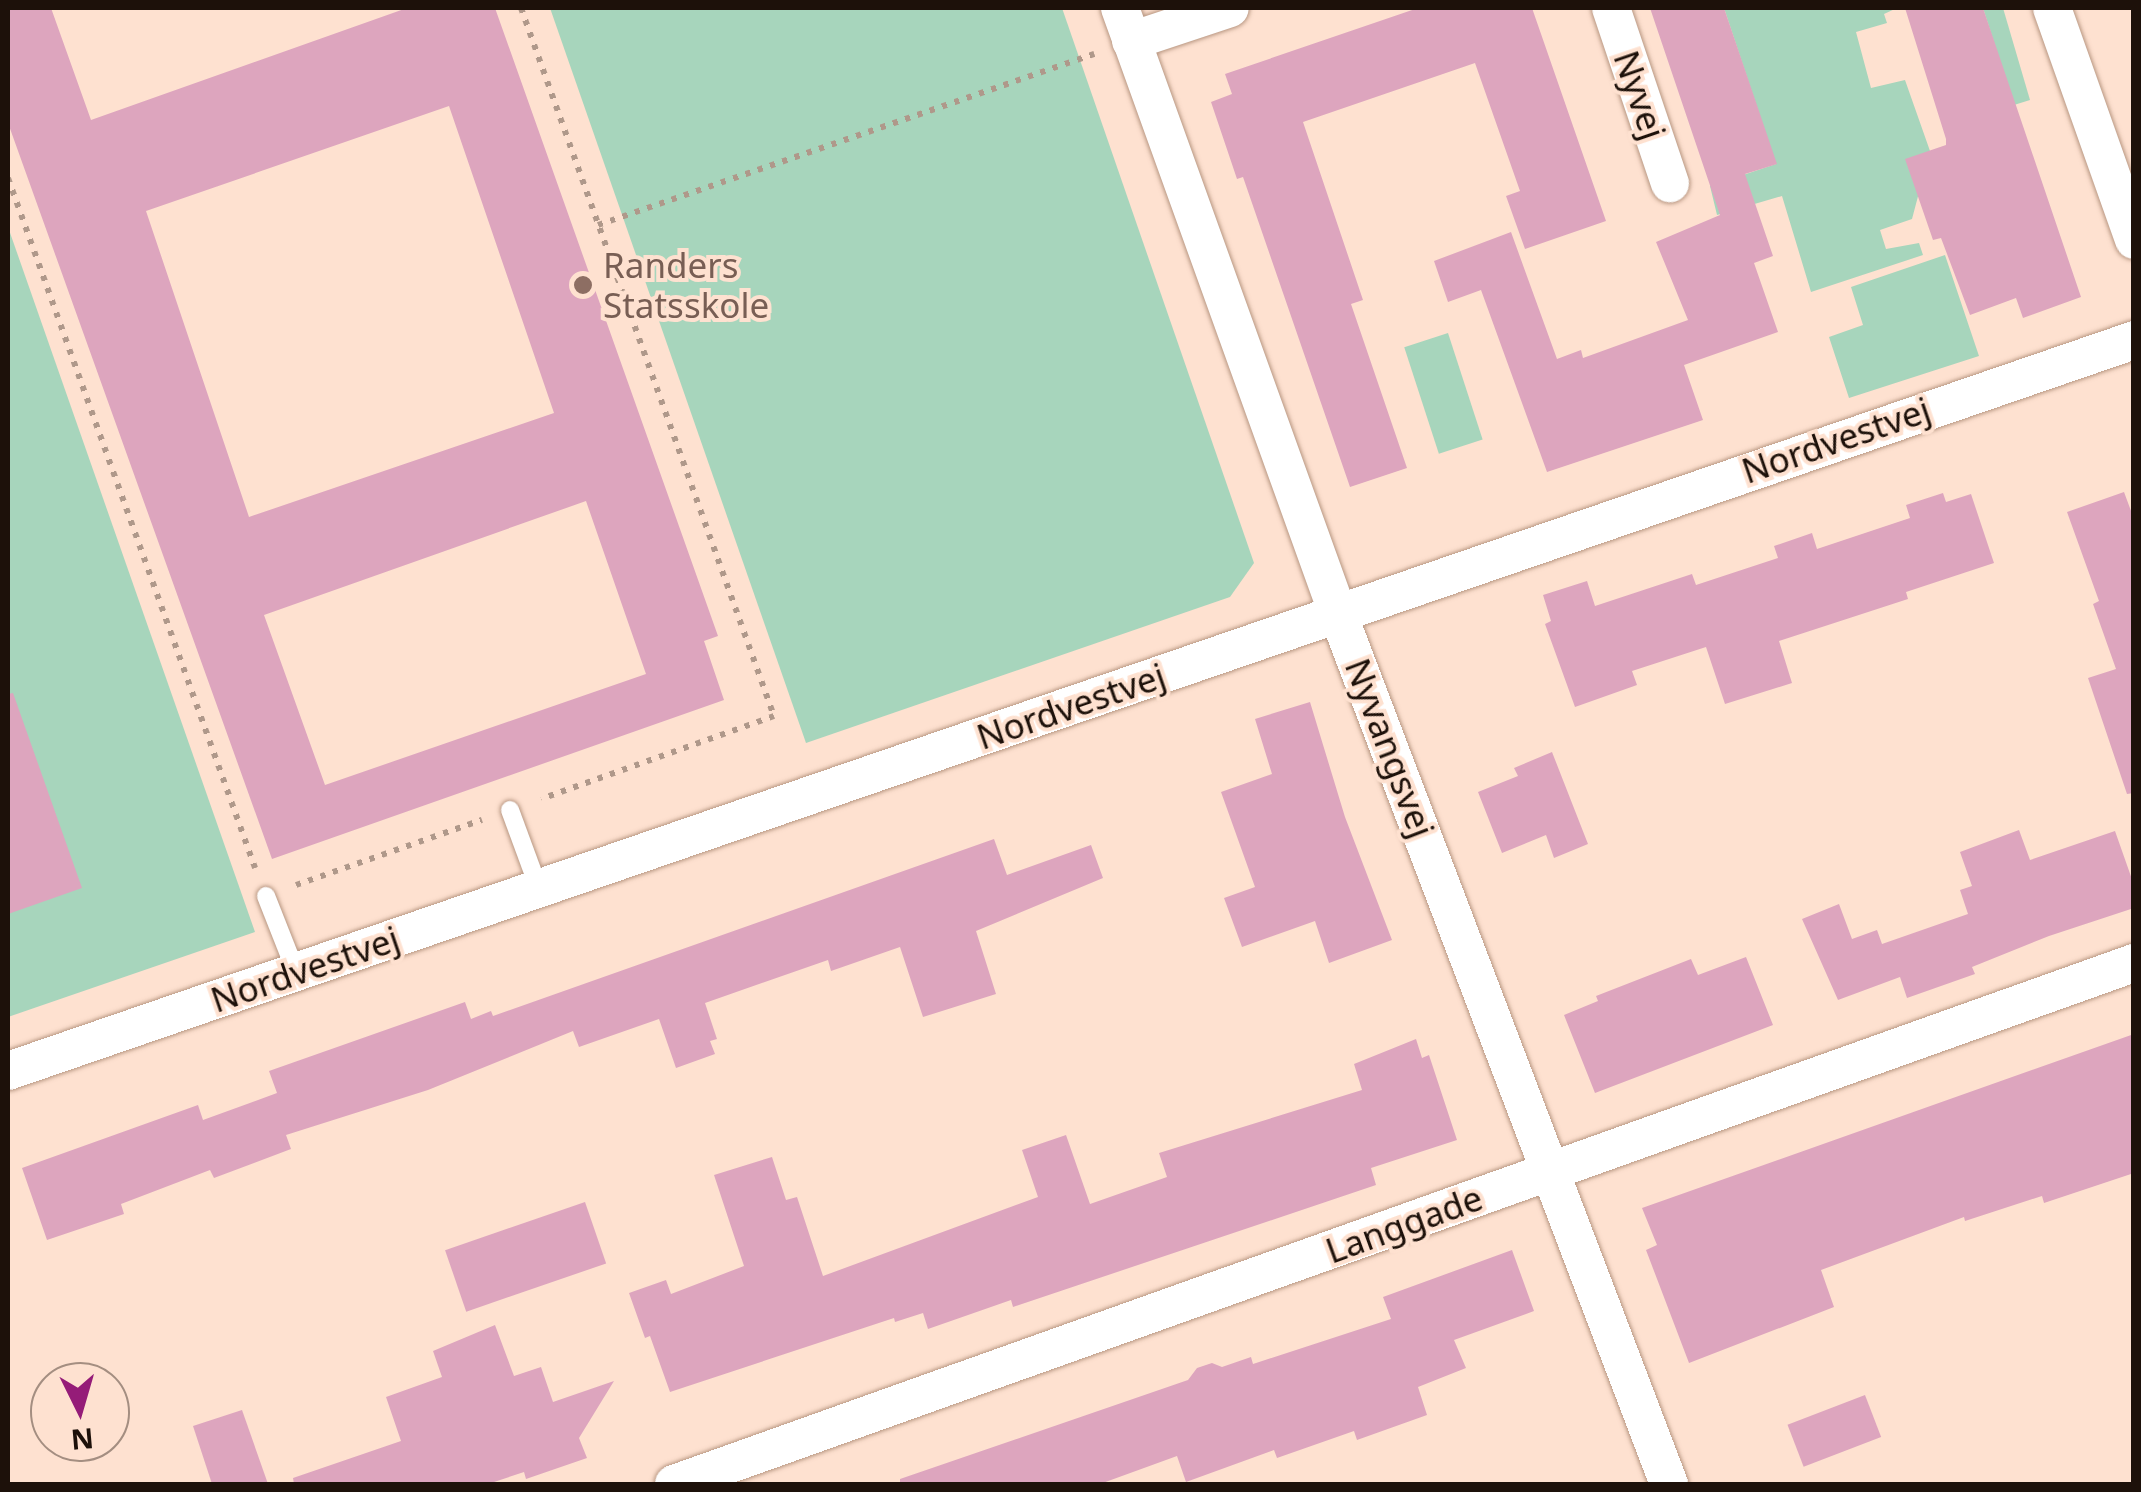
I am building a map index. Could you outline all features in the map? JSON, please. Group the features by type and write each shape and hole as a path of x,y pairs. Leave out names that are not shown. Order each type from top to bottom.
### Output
{"street":[{"path":"1126,24 1230,8"},
{"name":"Nyvej","path":"1611,8 1670,183"},
{"path":"2052,8 2134,240"},
{"name":"Nyvangsvej","path":"1126,24 1338,614 1669,1484"},
{"name":"Nordvestvej","path":"8,1072 2134,340"},
{"name":"Langgade","path":"674,1484 2134,963"}],"lane":[{"path":"510,810 539,889"},
{"path":"266,896 296,972"}],"path":[{"path":"8,178 266,896 774,716 521,8"},
{"path":"598,225 1126,24"}],"green space":[{"path":"550,8 1062,8 1254,563 1230,597 806,743"},
{"path":"1724,8 1897,8 1884,14 1887,23 1856,32 1871,88 1905,80 1930,151 1912,219 1880,230 1886,249 1919,243 1923,255 1811,292 1782,196 1717,215 1710,186 1776,164"},
{"path":"1983,8 2003,8 2030,100 2014,105"},
{"path":"8,227 255,932 8,1017"},
{"path":"1945,255 1979,356 1849,398 1829,337 1863,325 1851,287"},
{"path":"1448,333 1483,440 1439,454 1404,347"}],"building":[{"path":"8,8 51,8 91,120 407,8 495,8 718,636 704,641 724,700 272,859 8,123","holes":["449,106 554,413 249,517 146,211","586,501 646,674 325,785 264,615"]},
{"path":"1418,8 1532,8 1606,221 1525,249 1506,196 1520,191 1475,63 1303,122 1363,300 1351,304 1407,468 1350,487 1243,177 1237,179 1211,102 1232,94 1225,74"},
{"path":"1650,8 1724,8 1777,164 1745,174 1773,256 1754,263 1778,332 1684,365 1703,420 1547,472 1481,290 1448,302 1434,261 1511,232 1557,359 1581,350 1583,358 1688,320 1656,242 1720,215"},
{"path":"1905,8 1983,8 2081,297 2023,318 2016,298 1970,315 1941,238 1933,240 1905,159 1946,145 1946,139"},
{"path":"2124,492 2134,519 2134,793 2127,794 2088,678 2116,669 2093,604 2099,601 2067,512"},
{"path":"1943,493 1946,502 1971,494 1994,563 1906,592 1908,599 1779,641 1792,683 1725,704 1706,647 1632,671 1637,685 1575,707 1545,624 1551,621 1543,595 1587,581 1595,606 1692,574 1696,585 1778,558 1774,546 1812,533 1817,549 1910,518 1906,505"},
{"path":"13,693 82,888 8,914 8,694"},
{"path":"1310,702 1345,817 1392,940 1329,963 1315,921 1242,947 1224,898 1255,887 1221,792 1272,774 1255,719"},
{"path":"1552,752 1588,844 1554,858 1546,835 1502,853 1478,792 1518,776 1514,768"},
{"path":"2019,830 2030,860 2115,831 2134,885 2134,908 2049,936 1972,967 1975,974 1907,998 1900,977 1838,1000 1802,919 1839,904 1852,939 1877,930 1882,944 1968,914 1960,890 1972,886 1960,852"},
{"path":"994,839 1007,875 1091,845 1103,878 976,931 996,994 923,1017 900,947 831,971 828,960 705,1003 717,1039 710,1041 715,1054 676,1068 659,1019 579,1047 573,1031 428,1090 286,1135 291,1149 214,1178 210,1170 121,1204 124,1214 47,1240 22,1168 198,1105 203,1120 277,1093 269,1071 465,1002 471,1019 491,1011 493,1016"},
{"path":"1746,957 1773,1025 1595,1093 1564,1015 1598,1001 1596,996 1691,959 1698,975"},
{"path":"2134,1034 2134,1173 2044,1203 2042,1196 1965,1221 1964,1217 1821,1270 1834,1307 1689,1363 1646,1250 1657,1245 1642,1208"},
{"path":"1416,1039 1422,1058 1429,1055 1457,1140 1371,1168 1376,1185 1013,1307 1011,1300 928,1329 923,1313 895,1322 894,1318 670,1392 629,1293 666,1280 671,1294 744,1266 714,1175 772,1157 786,1200 797,1197 823,1276 1038,1197 1022,1150 1066,1135 1090,1204 1167,1177 1159,1153 1362,1090 1354,1064"},
{"path":"585,1202 606,1263 466,1312 445,1250"},
{"path":"1512,1250 1534,1311 1454,1340 1466,1368 1418,1387 1427,1415 1357,1440 1354,1431 1277,1458 1274,1450 1186,1482 1177,1456 1100,1484 900,1484 900,1479 1188,1380 1197,1368 1212,1363 1222,1367 1251,1357 1253,1364 1391,1319 1383,1297"},
{"path":"495,1325 514,1376 541,1367 553,1402 614,1381 579,1438 587,1458 526,1479 524,1472 488,1484 294,1484 293,1478 401,1441 386,1397 442,1377 433,1351"},
{"path":"1865,1395 1881,1437 1804,1467 1788,1425"},
{"path":"242,1410 268,1484 212,1484 193,1426"}],"place":[{"name":"Randers Statsskole","path":"583,285"}]}
